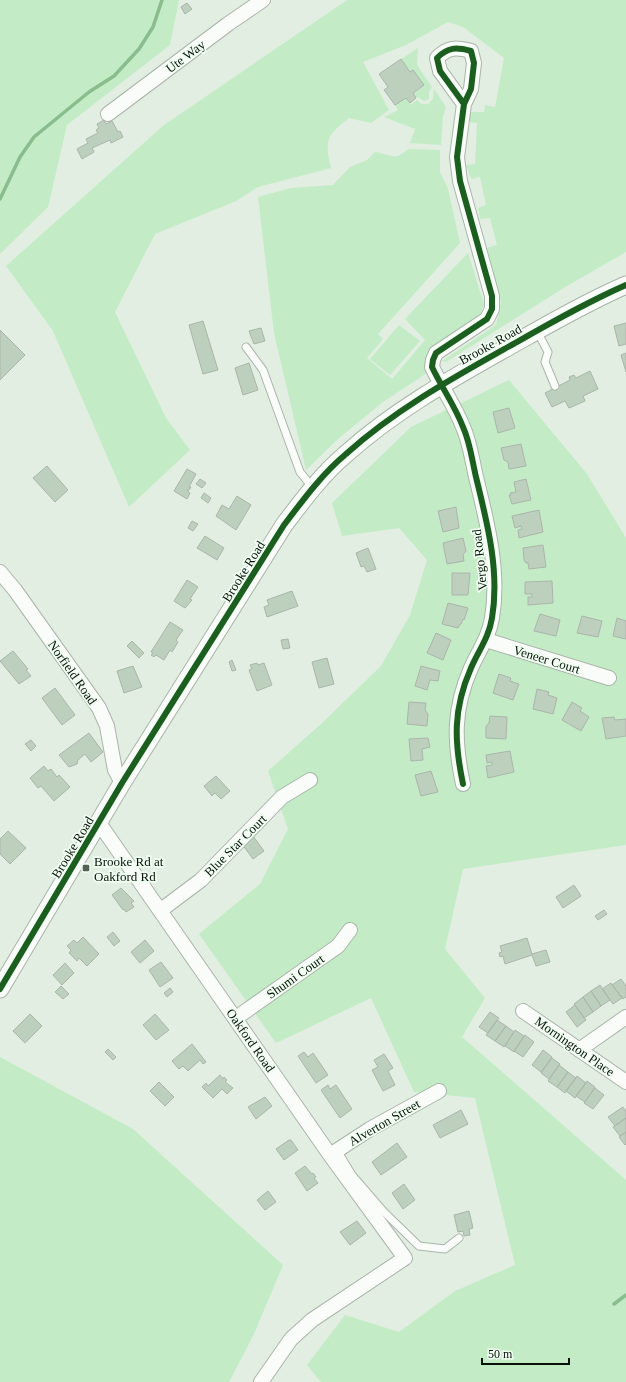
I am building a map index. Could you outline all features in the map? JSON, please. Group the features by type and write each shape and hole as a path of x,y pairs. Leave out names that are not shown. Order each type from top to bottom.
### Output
{"street":[{"name":"Ute Way","path":"108,114 228,24 263,0"},
{"name":"Vergo Road","path":"463,784 458,759 456,733 460,705 471,668 486,640 492,618 495,585 491,548 482,499 464,428 432,367 436,353 488,319 492,309 492,296 460,181 457,157 464,104"},
{"name":"Brooke Road","path":"0,989 122,783 284,525 313,488 345,454 377,428 440,384 537,330 626,285"},
{"name":"Norfield Road","path":"0,572 15,590 98,708 107,726 115,770 122,783"},
{"name":"Veneer Court","path":"486,640 608,678"},
{"name":"Blue Star Court","path":"160,910 201,880 282,797 310,780"},
{"name":"Oakford Road","path":"99,822 236,1018 334,1152 405,1258 330,1306 312,1320 291,1339 262,1382"},
{"name":"Shumi Court","path":"236,1018 338,946 350,930"},
{"name":"Mornington Place","path":"523,1011 626,1082"},
{"path":"579,1050 626,1017"},
{"name":"Alverton Street","path":"334,1152 370,1129 439,1091"}],"lane":[{"path":"537,330 548,352 545,362 555,386"},
{"path":"246,347 263,370 300,472 313,488"},
{"path":"334,1152 384,1212 419,1246 445,1249 459,1238"}],"green space":[{"path":"0,0 179,0 170,45 67,125 48,207 0,254"},
{"path":"347,0 626,0 626,252 562,289 446,362 442,361 496,325 501,302 486,248 497,245 490,218 480,219 478,208 486,205 480,177 471,179 466,165 475,164 477,123 468,122 469,112 484,112 485,105 495,107 504,58 463,27 448,22 406,45 363,62 389,110 371,123 349,118 336,129 329,139 328,144 331,168 258,187 236,201 155,234 115,312 166,418 190,450 129,507 53,331 6,266 164,125"},
{"path":"418,48 417,65 432,87 429,91 429,99 424,101 418,97 416,98 413,93 424,85 413,70 410,72 401,59"},
{"path":"434,89 446,107 443,116 441,145 410,143 415,129 384,117 398,110 395,105 406,98 411,105 417,100 423,104 430,103 433,98"},
{"path":"408,149 440,150 440,172 448,189 460,243 378,334 383,339 367,358 392,379 425,340 405,319 468,253 484,304 481,313 432,347 426,359 427,373 383,402 339,438 306,470 274,333 258,197 291,188 333,185 350,167 367,160 375,152 396,156"},
{"path":"399,325 420,341 390,375 370,359"},
{"path":"509,380 587,474 626,538 626,845 463,869 445,949 485,998 462,1037 626,1180 626,1382 321,1382 307,1365 345,1315 399,1332 455,1291 515,1265 475,1098 414,1092 371,998 276,1043 199,934 260,884 288,829 268,771 321,724 381,666 410,615 427,560 399,528 342,536 332,503 411,427"},
{"path":"0,1057 133,1129 283,1265 253,1336 229,1382 0,1382"}],"building":[{"path":"187,3 192,9 185,14 181,7"},
{"path":"401,59 410,72 413,70 424,85 413,93 416,98 410,103 406,98 395,105 384,90 388,87 379,74"},
{"path":"104,120 106,124 112,121 118,132 120,131 123,137 111,143 110,140 92,148 94,152 82,159 77,149 88,143 86,139 98,133 96,130 99,128 97,124"},
{"path":"203,321 218,370 203,374 189,325"},
{"path":"626,323 626,344 619,346 614,326"},
{"path":"261,328 265,341 254,344 249,331"},
{"path":"0,330 25,355 0,380"},
{"path":"626,353 626,372 621,355"},
{"path":"249,363 258,390 243,395 235,368"},
{"path":"590,371 598,389 583,396 585,401 569,408 565,401 552,407 545,393 570,380 569,377 574,375 576,378"},
{"path":"509,408 515,428 498,433 493,412"},
{"path":"521,444 526,466 509,469 508,462 504,460 501,448"},
{"path":"47,466 68,490 55,502 33,478"},
{"path":"187,469 196,474 189,487 191,487 187,490 190,493 187,499 174,491"},
{"path":"200,479 206,483 202,488 196,484"},
{"path":"526,479 531,500 512,504 509,495 511,495 510,493 516,492 514,482"},
{"path":"204,493 211,498 208,503 201,498"},
{"path":"237,496 251,505 236,530 216,516 222,505 229,509"},
{"path":"456,507 459,528 443,532 438,511"},
{"path":"539,510 543,532 519,538 518,530 522,529 521,526 515,528 512,516"},
{"path":"192,521 198,524 193,531 188,528"},
{"path":"205,536 224,548 217,560 197,548"},
{"path":"463,538 466,551 463,555 464,561 447,564 443,543"},
{"path":"543,545 546,567 529,569 528,563 524,560 523,548"},
{"path":"368,548 376,569 367,572 364,566 361,567 356,553"},
{"path":"452,573 470,573 468,595 452,595"},
{"path":"187,580 198,587 190,599 192,600 185,608 174,601"},
{"path":"552,581 553,603 528,605 528,597 532,597 532,594 525,594 525,582"},
{"path":"292,591 298,606 267,617 264,607 269,605 267,600"},
{"path":"448,603 468,608 464,620 463,619 458,628 442,624"},
{"path":"540,614 560,620 556,636 534,631"},
{"path":"582,616 602,621 598,637 577,633"},
{"path":"617,618 626,621 626,639 613,636"},
{"path":"170,622 183,630 176,640 178,642 172,652 170,650 164,660 156,655 154,657 151,655 153,653 151,652"},
{"path":"436,633 451,640 443,660 427,653"},
{"path":"288,639 290,648 283,649 281,640"},
{"path":"132,641 144,653 139,658 127,646"},
{"path":"13,651 28,669 26,670 31,676 19,684 0,661"},
{"path":"327,658 334,684 319,688 312,662"},
{"path":"232,660 236,670 232,671 229,662"},
{"path":"257,663 258,665 264,663 272,685 257,691 249,670 252,669 250,665"},
{"path":"133,666 142,687 124,693 117,671"},
{"path":"421,666 440,671 438,681 430,680 427,690 415,686"},
{"path":"499,674 511,678 510,681 519,684 513,700 493,693"},
{"path":"55,688 75,715 62,725 42,698"},
{"path":"537,689 549,692 548,695 557,698 553,714 533,709"},
{"path":"409,702 426,703 425,710 428,714 427,726 407,724"},
{"path":"572,702 582,708 580,711 589,717 581,731 562,720"},
{"path":"490,716 507,717 506,739 486,738 486,726 489,723"},
{"path":"614,717 615,720 626,719 626,736 606,739 602,718"},
{"path":"89,733 103,752 91,762 85,754 78,760 77,764 69,767 59,755"},
{"path":"428,738 430,747 422,749 423,760 411,761 409,739"},
{"path":"31,740 36,746 31,751 25,744"},
{"path":"510,751 514,772 488,778 486,766 492,765 492,762 487,763 486,755"},
{"path":"44,766 48,771 51,769 57,777 59,775 70,787 54,801 41,786 38,788 30,778"},
{"path":"431,771 438,792 421,796 415,775"},
{"path":"216,776 230,791 221,799 215,793 212,796 204,786"},
{"path":"8,831 26,848 10,864 0,854 0,839"},
{"path":"253,836 264,851 253,859 242,844"},
{"path":"574,885 581,896 563,908 556,897"},
{"path":"121,888 134,901 131,903 134,907 126,912 112,895"},
{"path":"604,910 607,914 598,920 595,916"},
{"path":"113,932 120,941 114,946 107,937"},
{"path":"83,937 99,954 87,966 79,958 77,961 69,953 71,950 67,946 74,940 77,943"},
{"path":"527,938 532,954 546,950 550,962 536,966 532,955 505,964 503,956 500,957 499,953 502,952 500,946"},
{"path":"145,940 154,951 140,963 131,952"},
{"path":"161,962 173,978 160,987 149,970"},
{"path":"65,963 74,973 62,985 53,975"},
{"path":"621,979 626,986 626,997 623,999 612,985"},
{"path":"611,983 622,998 613,1004 602,989"},
{"path":"600,985 610,1000 601,1006 591,991"},
{"path":"61,986 69,994 63,999 55,992"},
{"path":"170,988 173,992 167,997 164,993"},
{"path":"591,991 601,1006 593,1012 583,997"},
{"path":"583,997 593,1012 584,1018 574,1004"},
{"path":"575,1005 586,1020 577,1027 566,1012"},
{"path":"490,1012 499,1018 488,1033 479,1027"},
{"path":"30,1014 42,1026 25,1043 13,1031"},
{"path":"155,1014 169,1030 156,1040 143,1025"},
{"path":"497,1020 506,1026 495,1041 486,1035"},
{"path":"506,1026 514,1032 504,1047 495,1041"},
{"path":"515,1030 524,1036 514,1052 505,1046"},
{"path":"525,1035 534,1042 523,1057 514,1051"},
{"path":"192,1044 206,1062 203,1064 200,1060 188,1071 183,1066 179,1069 172,1061"},
{"path":"108,1049 116,1057 113,1060 105,1052"},
{"path":"543,1050 552,1057 541,1072 532,1065"},
{"path":"304,1052 308,1057 313,1053 328,1075 316,1083 298,1056"},
{"path":"384,1054 393,1068 388,1071 395,1085 383,1091 372,1070 378,1067 374,1060"},
{"path":"552,1058 560,1064 549,1079 541,1073"},
{"path":"559,1065 568,1072 557,1087 548,1081"},
{"path":"568,1072 576,1078 565,1093 557,1087"},
{"path":"220,1075 223,1079 224,1077 227,1080 225,1082 233,1088 227,1094 222,1089 213,1098 202,1087 206,1083 208,1086"},
{"path":"577,1076 586,1083 575,1098 566,1091"},
{"path":"587,1081 595,1087 585,1102 576,1096"},
{"path":"159,1082 174,1097 165,1106 150,1091"},
{"path":"328,1085 330,1089 336,1085 352,1109 340,1118 321,1090"},
{"path":"595,1088 604,1095 593,1109 584,1103"},
{"path":"265,1097 272,1106 256,1119 248,1107"},
{"path":"623,1107 626,1111 626,1118 615,1126 608,1117"},
{"path":"461,1110 468,1124 440,1138 433,1125"},
{"path":"626,1118 626,1132 620,1136 613,1127"},
{"path":"626,1132 626,1144 625,1145 619,1137"},
{"path":"291,1140 298,1150 284,1160 276,1149"},
{"path":"397,1143 407,1157 381,1175 372,1162"},
{"path":"305,1166 312,1174 313,1173 316,1177 314,1178 318,1183 307,1191 295,1173"},
{"path":"404,1184 415,1200 403,1209 392,1193"},
{"path":"268,1191 276,1202 265,1210 257,1200"},
{"path":"469,1211 473,1228 469,1229 470,1235 464,1236 463,1231 458,1232 454,1215"},
{"path":"357,1221 366,1233 350,1245 340,1232"}],"waterway":[{"path":"0,199 20,157 34,137 89,92 114,76 139,49 153,27 162,0"},
{"path":"614,1304 626,1295"}],"cycle path":[{"path":"463,784 458,754 458,711 465,683 491,625 494,600 493,565 488,529 471,451 456,412 432,367 436,353 487,319 492,309 492,296 460,181 457,157 464,104 471,89 474,63 471,51 452,49 441,54 437,58 440,71 464,104"},
{"path":"0,989 122,783 284,525 321,479 337,462 365,438 384,423 424,396 552,322 626,285"}],"place":[{"name":"Brooke Rd at Oakford Rd","path":"86,868"}]}
